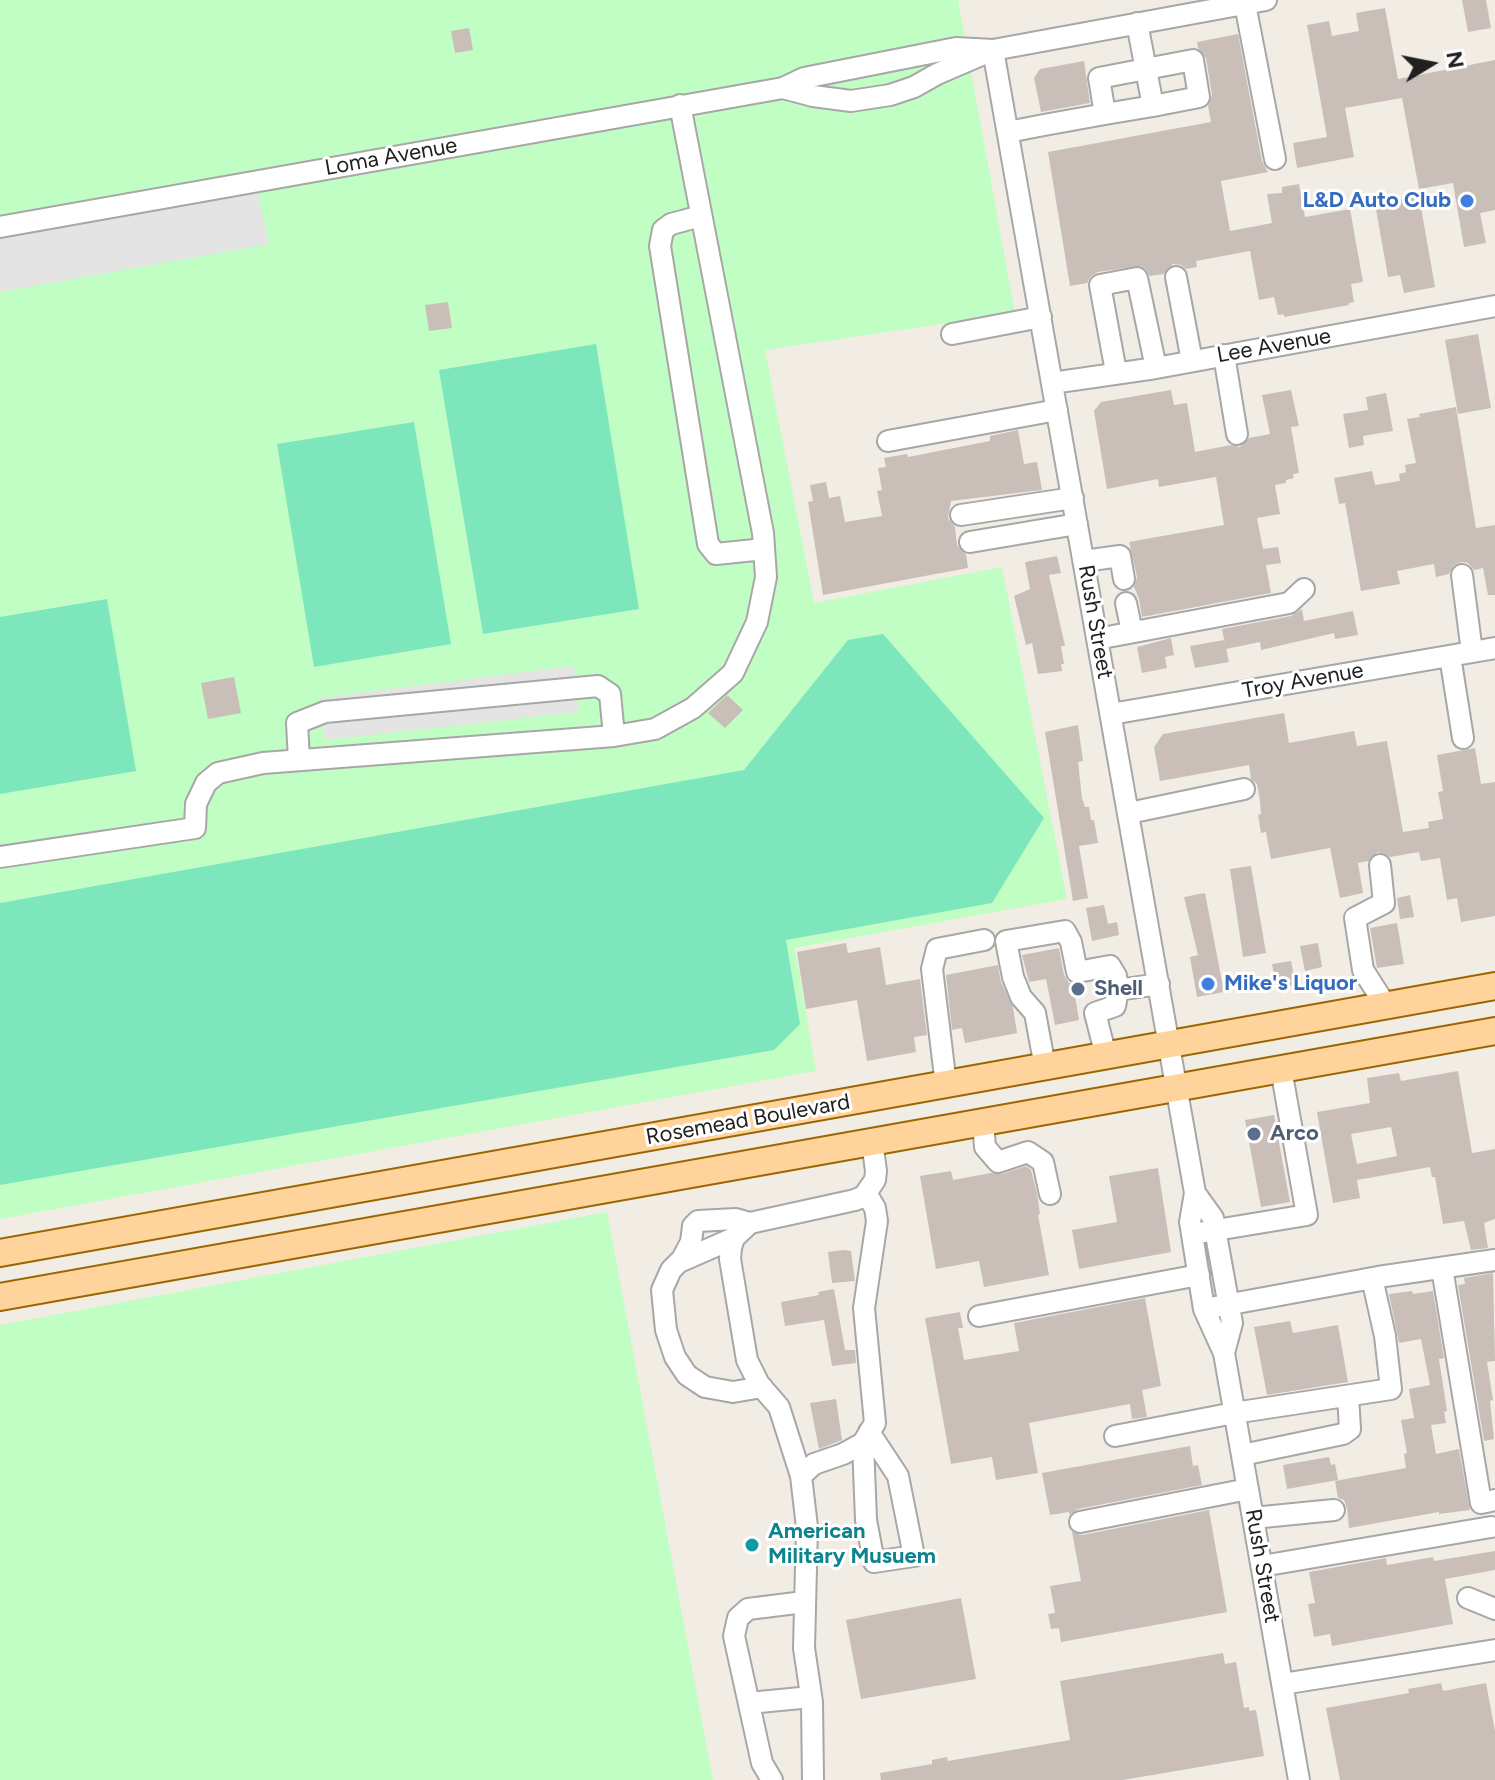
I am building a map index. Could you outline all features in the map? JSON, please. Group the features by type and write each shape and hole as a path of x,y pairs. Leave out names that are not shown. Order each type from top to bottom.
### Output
{"main road":[{"name":"Rosemead Boulevard","path":"0,1253 1495,986"},
{"name":"Rosemead Boulevard","path":"0,1297 1495,1031"}],"street":[{"name":"Loma Avenue","path":"783,88 851,101 890,95 993,50 1255,2"},
{"path":"1255,2 1275,159"},
{"path":"1137,23 1153,106"},
{"name":"Loma Avenue","path":"0,227 783,88 804,78 956,48 993,50"},
{"name":"Rush Street","path":"993,50 1195,1193 1190,1222 1204,1309 1224,1353 1299,1780"},
{"path":"1008,132 1199,97 1193,60 1099,78 1105,114"},
{"path":"0,857 195,828 196,804 206,783 218,773 263,763 614,736 655,729 693,708 733,673 757,622 766,577 763,533 680,105"},
{"path":"701,216 671,224 663,230 660,246 708,544 716,554 764,549"},
{"path":"1176,277 1192,361"},
{"path":"1116,372 1100,285 1137,278 1156,368"},
{"path":"1144,308 1181,301"},
{"name":"Lee Avenue","path":"1052,383 1156,368 1495,306"},
{"path":"952,334 1041,317"},
{"path":"1224,355 1237,434"},
{"path":"888,441 1057,410"},
{"path":"961,515 1073,498"},
{"path":"970,542 1077,524"},
{"path":"1084,561 1120,556 1124,579"},
{"path":"1462,575 1472,652"},
{"path":"1097,639 1289,603 1304,589"},
{"path":"1126,603 1132,632"},
{"name":"Troy Avenue","path":"1111,714 1495,648"},
{"path":"1450,656 1463,738"},
{"path":"299,760 297,723 325,712 598,686 610,694 614,736"},
{"path":"1129,813 1244,789"},
{"path":"1380,865 1384,903 1355,918 1363,970 1386,1006"},
{"path":"1045,1067 1035,1013 1021,997 1013,977 1006,941 1065,931 1071,942 1077,972 1110,966 1116,976 1118,990 1115,1006 1095,1013 1106,1056"},
{"path":"946,1085 932,969 937,949 984,940"},
{"path":"1118,990 1159,984"},
{"path":"1192,1234 1307,1215 1281,1069"},
{"path":"983,1122 985,1147 998,1162 1028,1152 1043,1162 1050,1194"},
{"path":"681,1261 691,1242 693,1226 698,1221 736,1219 750,1223 855,1200 866,1193 875,1180 872,1141"},
{"path":"801,1476 814,1464 843,1454 866,1438 875,1423 864,1308 877,1221 875,1208 866,1193"},
{"name":"Rush Street","path":"1195,1193 1213,1218 1232,1323 1224,1353"},
{"path":"750,1223 734,1238 681,1261 671,1270 662,1290 666,1330 675,1357 687,1375 705,1387 733,1392 762,1387"},
{"path":"734,1238 730,1259 747,1360 752,1373 779,1407 801,1476 807,1527 804,1648 811,1697 813,1780"},
{"path":"1204,1309 1372,1278 1495,1260"},
{"path":"1442,1268 1481,1503 1495,1500"},
{"path":"979,1316 1199,1275"},
{"path":"1115,1436 1234,1413 1391,1389 1385,1336 1372,1278"},
{"path":"1242,1455 1343,1434 1350,1429 1348,1396"},
{"path":"866,1438 898,1476 914,1556 874,1562 866,1520 866,1438"},
{"path":"1080,1522 1248,1489"},
{"path":"1253,1518 1334,1510"},
{"path":"1262,1566 1491,1527"},
{"path":"1468,1598 1495,1609"},
{"path":"772,1780 762,1763 734,1636 738,1618 748,1609 804,1602"},
{"path":"1282,1684 1495,1650"},
{"path":"749,1703 811,1697"}],"green space":[{"path":"0,0 958,0 1015,313 765,350 814,603 1002,567 1067,899 795,948 816,1071 0,1219"},
{"path":"596,344 639,609 483,634 439,370"},
{"path":"414,422 451,644 314,667 277,444"},
{"path":"107,599 136,771 0,794 0,617"},
{"path":"883,634 1044,818 992,903 786,940 800,1024 774,1050 0,1185 0,903 744,770 848,640"},
{"path":"607,1212 713,1780 0,1780 0,1325"}],"shaded area":[{"path":"257,192 269,244 0,292 0,236"},
{"path":"573,666 579,712 325,740 319,698"}],"building":[{"path":"1462,0 1486,0 1491,28 1468,32"},
{"path":"1385,8 1398,79 1495,60 1495,210 1480,213 1486,243 1464,247 1453,183 1419,189 1402,98 1345,108 1354,157 1297,168 1293,143 1327,137 1307,25 1329,21 1332,36 1359,31 1356,13"},
{"path":"469,28 473,50 455,53 451,31"},
{"path":"1238,34 1262,161 1268,172 1221,181 1230,231 1272,223 1267,194 1282,193 1282,187 1299,184 1305,217 1350,209 1363,282 1351,284 1354,302 1284,317 1284,314 1278,315 1274,297 1259,300 1250,251 1196,261 1197,267 1186,269 1173,264 1164,274 1150,276 1140,266 1098,272 1087,283 1070,286 1048,152 1211,122 1208,106 1212,95 1206,58 1197,42"},
{"path":"1084,61 1090,103 1041,112 1034,78 1040,69"},
{"path":"1419,196 1435,287 1404,293 1400,275 1388,277 1375,204"},
{"path":"448,302 452,328 429,331 425,305"},
{"path":"1478,334 1491,408 1458,414 1445,340"},
{"path":"1171,390 1174,405 1187,403 1195,452 1231,445 1240,447 1249,438 1270,434 1262,395 1291,390 1299,426 1291,427 1299,473 1293,474 1294,478 1286,480 1286,483 1275,485 1280,514 1257,518 1263,549 1278,547 1281,563 1266,565 1271,593 1142,617 1134,587 1137,577 1129,542 1224,525 1216,477 1159,487 1158,479 1107,489 1094,411 1101,402"},
{"path":"1386,393 1393,431 1363,436 1364,445 1349,448 1343,414 1368,410 1366,397"},
{"path":"1456,407 1476,528 1495,525 1495,595 1488,595 1483,568 1474,570 1468,563 1461,562 1454,565 1449,574 1436,577 1434,564 1397,571 1400,584 1361,591 1345,503 1339,504 1334,478 1372,471 1375,485 1400,481 1399,474 1406,472 1405,465 1416,463 1407,419"},
{"path":"1018,430 1024,464 1037,462 1042,490 951,501 948,518 955,527 957,545 966,554 968,568 823,595 808,502 813,501 810,485 826,482 829,498 840,496 845,522 882,516 877,491 882,490 878,468 886,467 884,458 907,454 908,457 990,441 990,436"},
{"path":"1057,556 1061,573 1049,575 1065,646 1061,646 1064,664 1061,664 1062,671 1038,674 1032,643 1026,645 1014,596 1030,589 1025,562"},
{"path":"1302,609 1304,621 1353,611 1358,635 1335,639 1334,633 1261,650 1260,642 1226,649 1222,629 1291,616"},
{"path":"1171,638 1174,655 1165,657 1167,668 1142,673 1137,647"},
{"path":"1224,640 1229,662 1195,668 1190,646"},
{"path":"234,677 241,713 208,719 201,683"},
{"path":"727,695 743,710 725,728 708,713"},
{"path":"1284,713 1289,743 1354,731 1357,746 1387,741 1403,832 1429,828 1428,822 1443,819 1438,792 1443,791 1437,755 1475,748 1481,784 1495,782 1495,916 1461,922 1457,898 1447,900 1440,858 1421,861 1419,852 1390,857 1378,852 1368,861 1358,863 1363,893 1340,898 1330,848 1271,859 1266,832 1261,833 1257,784 1251,779 1249,765 1160,781 1154,747 1163,734"},
{"path":"1078,725 1083,761 1078,762 1082,798 1085,807 1089,807 1091,820 1094,820 1098,843 1079,846 1088,898 1073,901 1045,732"},
{"path":"1251,866 1266,953 1243,957 1230,869"},
{"path":"1205,893 1224,992 1197,997 1190,957 1198,955 1184,897"},
{"path":"1410,895 1414,917 1400,919 1397,898"},
{"path":"1104,905 1108,924 1117,922 1119,935 1092,941 1086,908"},
{"path":"1397,923 1404,964 1377,968 1370,928"},
{"path":"846,943 848,953 880,947 886,985 920,979 927,1035 914,1037 916,1052 867,1061 857,1000 806,1009 797,952"},
{"path":"1318,943 1322,967 1305,971 1300,946"},
{"path":"1059,948 1064,975 1073,984 1079,1020 1055,1025 1046,979 1029,982 1022,955"},
{"path":"1291,961 1296,985 1277,989 1272,964"},
{"path":"998,965 1001,982 1013,1007 1017,1033 965,1043 962,1028 952,1030 946,975"},
{"path":"1458,1071 1472,1153 1495,1149 1495,1219 1484,1223 1488,1248 1471,1250 1464,1221 1443,1224 1435,1177 1432,1177 1430,1167 1357,1180 1360,1198 1333,1203 1317,1112 1370,1103 1367,1078 1399,1073 1401,1081","holes":["1391,1127 1397,1156 1357,1164 1351,1134"]},
{"path":"1274,1115 1290,1202 1261,1207 1245,1120"},
{"path":"1026,1166 1031,1170 1037,1193 1049,1275 984,1287 979,1261 936,1269 920,1176 951,1171 953,1180 1002,1174"},
{"path":"1158,1168 1171,1252 1079,1269 1072,1230 1117,1222 1109,1176"},
{"path":"851,1251 855,1281 832,1283 828,1252"},
{"path":"1493,1273 1495,1361 1487,1362 1493,1400 1490,1401 1494,1439 1484,1441 1458,1285 1465,1284 1464,1278"},
{"path":"834,1289 845,1350 855,1350 856,1363 832,1366 824,1320 785,1326 781,1302"},
{"path":"1412,1291 1413,1294 1433,1291 1444,1358 1439,1359 1447,1411 1444,1412 1446,1423 1431,1425 1436,1454 1459,1449 1470,1510 1439,1512 1349,1528 1347,1508 1344,1500 1338,1498 1335,1481 1406,1468 1404,1454 1407,1453 1401,1420 1414,1418 1409,1389 1430,1385 1421,1339 1399,1343 1389,1294"},
{"path":"1145,1298 1161,1386 1142,1390 1147,1417 1132,1419 1130,1404 1029,1423 1038,1473 996,1480 992,1457 951,1464 925,1318 960,1312 963,1328 958,1328 964,1360 1019,1351 1014,1323"},
{"path":"1290,1321 1293,1333 1338,1325 1348,1382 1267,1395 1254,1327"},
{"path":"836,1399 842,1440 819,1449 810,1403"},
{"path":"1190,1446 1193,1466 1198,1465 1202,1485 1078,1509 1069,1515 1069,1512 1050,1515 1042,1473"},
{"path":"1329,1457 1331,1465 1335,1464 1338,1480 1287,1489 1283,1465"},
{"path":"1209,1510 1227,1612 1061,1642 1059,1628 1051,1629 1048,1614 1055,1613 1050,1586 1081,1581 1072,1532 1082,1535"},
{"path":"1495,1551 1495,1570 1445,1579 1453,1624 1332,1646 1330,1634 1314,1637 1308,1604 1315,1603 1309,1572 1386,1558 1387,1565"},
{"path":"961,1598 976,1679 861,1699 846,1620"},
{"path":"1223,1653 1225,1664 1236,1662 1244,1708 1256,1710 1264,1756 1123,1780 881,1780 880,1773 932,1764 932,1760 947,1757 948,1761 1070,1740 1060,1681"},
{"path":"1441,1683 1443,1691 1486,1683 1495,1731 1495,1780 1340,1780 1326,1708 1409,1693 1408,1689"}],"place":[{"name":"L&D Auto Club","path":"1467,201"},
{"name":"Mike's Liquor","path":"1208,984"},
{"name":"Shell","path":"1078,989"},
{"name":"Arco","path":"1254,1134"},
{"name":"American Military Musuem","path":"752,1545"}]}
